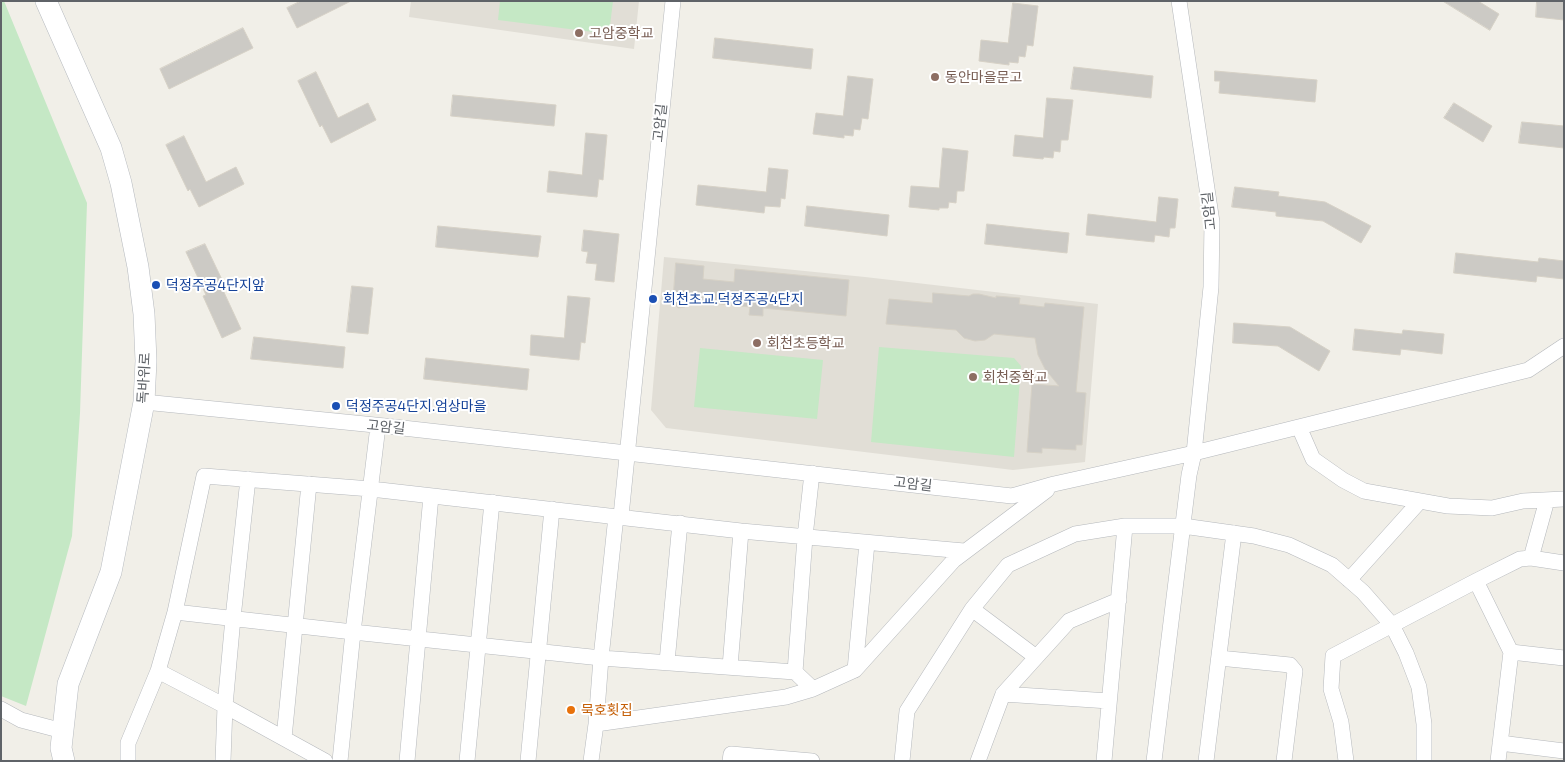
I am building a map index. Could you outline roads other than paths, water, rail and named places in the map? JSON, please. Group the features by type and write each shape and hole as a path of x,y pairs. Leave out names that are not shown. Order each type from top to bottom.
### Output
{"main road":[{"name":"독바위로","path":"46,1 111,148 121,183 138,266 144,314 146,361 144,402 111,572 68,684 61,748 64,761"}],"street":[{"name":"고암길","path":"628,454 649,227 673,1"},
{"name":"고암길","path":"1179,1 1190,86 1212,222 1211,287 1194,453"},
{"name":"고암길","path":"144,402 1012,496 1054,484 1194,453 1528,370 1564,346"},
{"path":"340,761 353,632 378,426"},
{"path":"1299,427 1313,459 1343,480 1364,491 1448,506 1492,508 1523,502 1564,499"},
{"path":"1154,761 1189,475 1194,453"},
{"path":"591,761 601,658 628,454"},
{"path":"795,672 805,537 812,473"},
{"path":"128,761 128,744 158,671 175,612 204,476 371,489 741,531 964,551"},
{"path":"222,761 233,618 248,479"},
{"path":"284,738 310,484"},
{"path":"596,724 786,697 813,689 855,670 954,560 1054,484"},
{"path":"407,761 432,496"},
{"path":"1531,558 1546,500"},
{"path":"1349,580 1420,501"},
{"path":"467,761 492,502"},
{"path":"528,761 552,509"},
{"path":"667,662 680,523"},
{"path":"1104,761 1126,526"},
{"path":"902,761 907,711 972,609 1008,565 1075,534 1126,526 1183,526 1254,536 1289,544 1332,565 1363,592 1392,625 1406,653 1419,687 1424,724 1424,761"},
{"path":"730,667 741,531"},
{"path":"1206,761 1234,533"},
{"path":"855,670 867,543"},
{"path":"1346,761 1347,756 1341,722 1331,689 1333,656 1476,580 1520,560 1531,558 1564,563"},
{"path":"1476,580 1511,652 1498,761"},
{"path":"978,761 1003,694 1069,621 1118,600"},
{"path":"972,609 1036,657"},
{"path":"175,612 601,658 795,672 813,689"},
{"path":"1511,652 1564,658"},
{"path":"1219,658 1290,665 1295,671 1284,761"},
{"path":"158,671 325,761"},
{"path":"1003,694 1109,701"},
{"path":"1,709 21,720 63,731"},
{"path":"1500,743 1564,750"},
{"path":"730,761 731,754 812,761"}],"place":[{"name":"고암중학교","path":"579,33"},
{"name":"동안마을문고","path":"935,77"},
{"name":"덕정주공4단지앞","path":"156,285"},
{"name":"회천초교.덕정주공4단지","path":"653,299"},
{"name":"회천초등학교","path":"757,343"},
{"name":"회천중학교","path":"973,377"},
{"name":"덕정주공4단지.엄상마을","path":"336,406"},
{"name":"묵호횟집","path":"571,710"}]}
